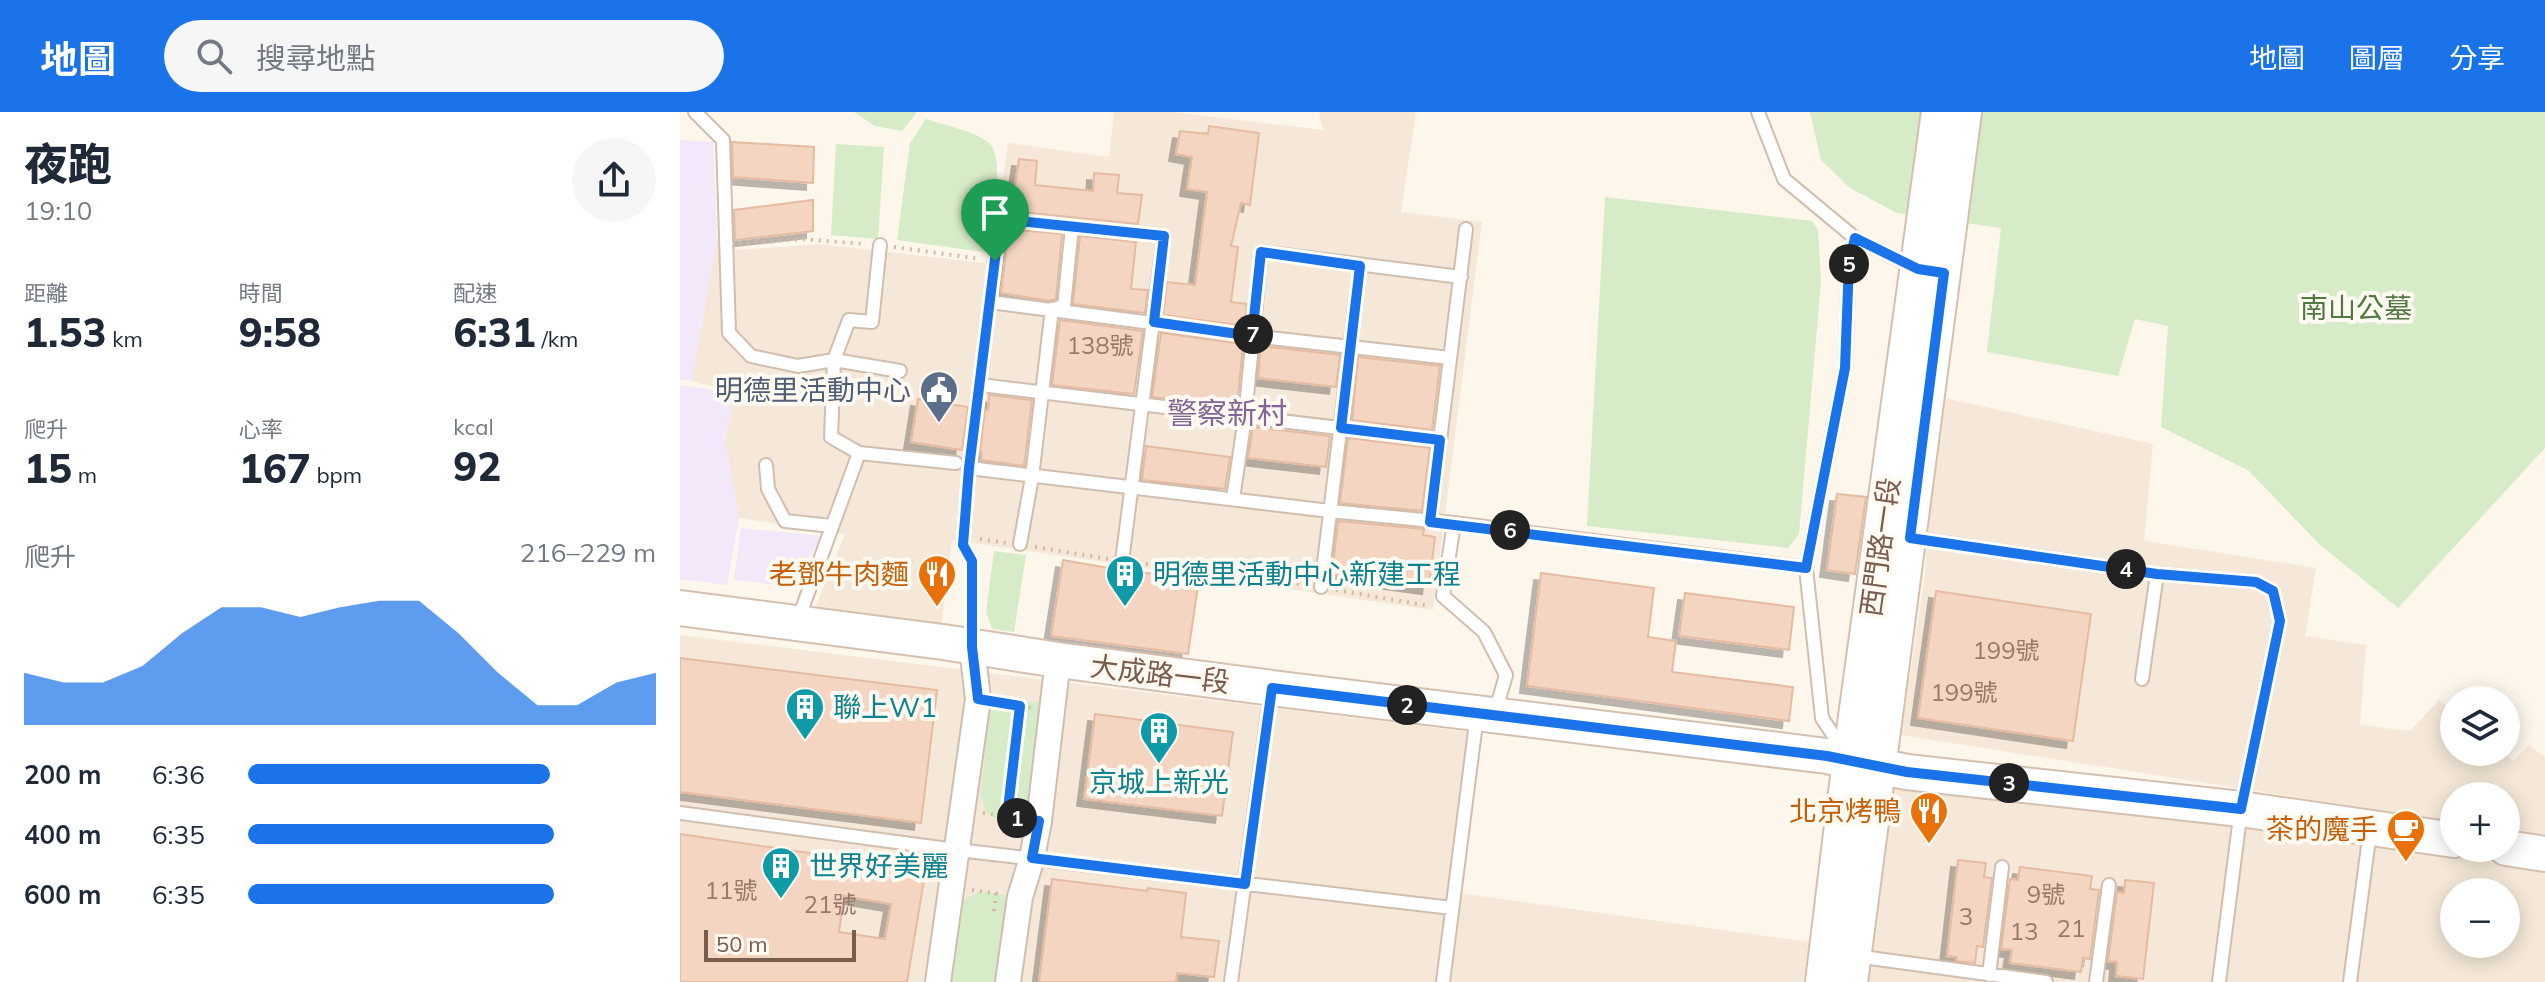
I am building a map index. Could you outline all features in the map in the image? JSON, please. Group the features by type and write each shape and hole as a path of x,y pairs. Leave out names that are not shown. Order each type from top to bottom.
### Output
{"street":[{"name":"西門路一段","path":"1823,982 1910,538 1931,271 1939,112"},
{"name":"西門路一段","path":"1852,969 1864,762 1931,271 1964,112"},
{"name":"大成路一段","path":"680,608 1272,688 1864,762 1907,772 2241,809 2440,838"},
{"path":"938,982 978,699 972,647"},
{"path":"1008,982 1020,897 1039,821 1058,660"},
{"path":"2520,850 2545,854"}],"lane":[{"path":"695,112 723,140 729,333 751,356 798,366 834,360 900,371"},
{"path":"1758,112 1784,179 1855,238 1931,271"},
{"path":"972,647 972,561 963,545 963,465 980,385 1000,219 1164,236 1122,561"},
{"path":"1052,309 1064,306 1072,227"},
{"path":"1430,522 1466,229"},
{"path":"1855,238 1849,262 1845,368 1806,568 1822,718 1864,762"},
{"path":"880,245 872,322 849,320 834,360 831,437 859,453 963,465 1032,477 1454,523 1806,568"},
{"path":"1233,499 1245,417 1261,252 1461,277"},
{"path":"1321,587 1360,266"},
{"path":"990,302 1450,358"},
{"path":"1020,544 1032,477 1052,309"},
{"path":"980,385 1440,440"},
{"path":"797,623 859,453"},
{"path":"766,465 768,489 785,521 832,526"},
{"path":"1443,982 1452,908 1486,715 1506,675 1484,632 1443,596 1454,523"},
{"path":"1910,538 2157,574 2256,582 2273,591 2280,621 2241,809 2219,982"},
{"path":"2142,679 2157,574"},
{"path":"1231,982 1272,688"},
{"path":"680,813 957,850 1452,908"},
{"path":"2350,982 2371,828"},
{"path":"1989,975 2002,867"},
{"path":"2096,982 2109,885"},
{"path":"1852,969 1989,975 2046,982"}],"path":[{"path":"727,245 810,239 995,261"},
{"path":"964,537 1321,587 1460,611"},
{"path":"978,699 1053,711"},
{"path":"1007,817 1020,706"},
{"path":"963,810 1039,821"},
{"path":"952,887 1020,897"}],"shaded area":[{"path":"1114,112 1172,112 1323,130 1319,112 1416,112 1401,212 1482,222 1433,610 952,540 941,628 814,611 845,534 739,518 725,440 735,393 692,381 717,238 737,250 820,244 991,264 1008,143 1109,157"},
{"path":"680,140 713,142 717,238 692,381 680,379"},
{"path":"680,385 735,393 725,440 739,518 727,585 680,579"},
{"path":"1940,397 2153,444 2144,541 2316,568 2305,636 2366,645 2360,725 2410,731 2439,700 2440,766 2520,766 2520,754 2529,745 2545,757 2545,837 2520,833 2520,782 2440,782 2440,820 1901,735 1924,582"},
{"path":"741,528 821,536 795,587 734,580"},
{"path":"680,635 1478,733 1458,893 1823,944 1819,982 680,982"},
{"path":"1884,774 2440,846 2440,862 2520,862 2520,857 2545,860 2545,982 1859,982"}],"green space":[{"path":"854,112 917,112 902,131 875,126"},
{"name":"南山公墓","path":"1810,112 2545,112 2545,448 2398,608 2319,544 2249,471 2161,427 2168,326 2135,319 2118,376 1987,352 2001,228 1897,213 1850,188 1821,160"},
{"path":"926,119 976,135 990,144 994,152 997,179 991,253 897,240 910,143"},
{"path":"836,144 884,147 878,239 831,235"},
{"path":"1605,197 1812,221 1818,230 1821,282 1799,534 1788,548 1587,526"},
{"path":"994,551 1026,555 1014,632 992,629 986,612"},
{"path":"1001,697 1039,703 1043,721 1032,807 1025,819 1020,820 1000,820 986,813 981,795 988,715"},
{"path":"981,891 1004,895 1015,908 1003,982 947,982 958,903"}],"building":[{"path":"1209,126 1259,133 1250,205 1241,203 1231,246 1238,247 1231,302 1247,304 1245,326 1163,315 1167,282 1195,285 1207,192 1187,189 1192,157 1176,154 1180,131 1208,134"},
{"path":"732,142 814,147 813,183 733,177"},
{"path":"1019,159 1037,161 1035,185 1093,191 1094,173 1119,175 1117,193 1142,195 1138,224 1011,211"},
{"path":"813,200 813,231 735,240 734,210"},
{"path":"1009,229 1062,234 1056,299 1049,301 1001,293"},
{"path":"1080,236 1136,242 1131,289 1148,290 1145,313 1073,304"},
{"path":"1060,320 1143,331 1134,394 1052,385"},
{"path":"1161,333 1243,344 1237,407 1152,397"},
{"path":"1261,346 1340,355 1336,387 1258,378"},
{"path":"1358,357 1440,366 1432,430 1352,420"},
{"path":"989,395 1032,400 1024,466 981,460"},
{"name":"明德里活動中心","path":"918,399 968,407 962,450 911,442"},
{"path":"1253,427 1330,436 1326,467 1248,458"},
{"path":"1348,438 1430,448 1422,511 1340,503"},
{"path":"1146,446 1230,457 1225,489 1142,480"},
{"path":"1837,494 1866,497 1855,574 1827,570"},
{"path":"1338,521 1424,529 1423,535 1435,537 1429,587 1332,574"},
{"name":"明德里活動中心新建工程","path":"1063,560 1199,579 1188,654 1051,636"},
{"path":"1541,573 1654,588 1648,637 1676,641 1672,672 1793,687 1789,721 1527,686"},
{"path":"1936,591 2091,614 2073,741 1918,718"},
{"path":"1685,593 1794,607 1789,650 1679,636"},
{"name":"聯上W1","path":"680,658 937,690 921,823 680,792"},
{"name":"京城上新光","path":"1095,714 1233,732 1222,816 1084,799"},
{"path":"680,834 850,859 849,862 925,874 907,982 680,982","holes":["844,896 891,904 885,939 839,932"]},
{"path":"1958,860 1986,863 1984,877 1992,878 1983,947 1977,946 1975,963 1956,961 1957,957 1947,956"},
{"path":"2020,867 2092,876 2090,889 2099,890 2090,959 2083,958 2081,972 2010,963 2012,950 2001,949 2010,879 2018,880"},
{"path":"1052,879 1186,893 1181,937 1219,941 1214,977 1177,973 1176,982 1039,982"},
{"path":"2125,880 2154,883 2143,979 2116,976 2117,962 2108,961 2117,892 2124,893"}],"place":[{"name":"明德里活動中心","path":"939,424"},
{"name":"老鄧牛肉麵","path":"937,608"},
{"name":"明德里活動中心新建工程","path":"1125,608"},
{"name":"聯上W1","path":"805,741"},
{"name":"京城上新光","path":"1159,765"},
{"name":"北京烤鴨","path":"1929,845"},
{"name":"茶的魔手","path":"2406,863"},
{"name":"世界好美麗","path":"781,900"}],"district":[{"name":"警察新村","path":"1227,414"}],"route":[{"path":"1000,219 1164,236 1154,322 1252,336 1261,252 1360,266 1341,428 1440,440 1430,522 1806,568 1845,368 1849,262 1855,238 1918,269 1944,273 1910,538 2157,574 2256,582 2273,591 2280,621 2241,809 1907,772 1827,756 1272,688 1245,884 1032,858 1039,821 1007,817 1020,706 978,699 972,647 972,561 963,545 969,468 995,261 1000,219"}]}
